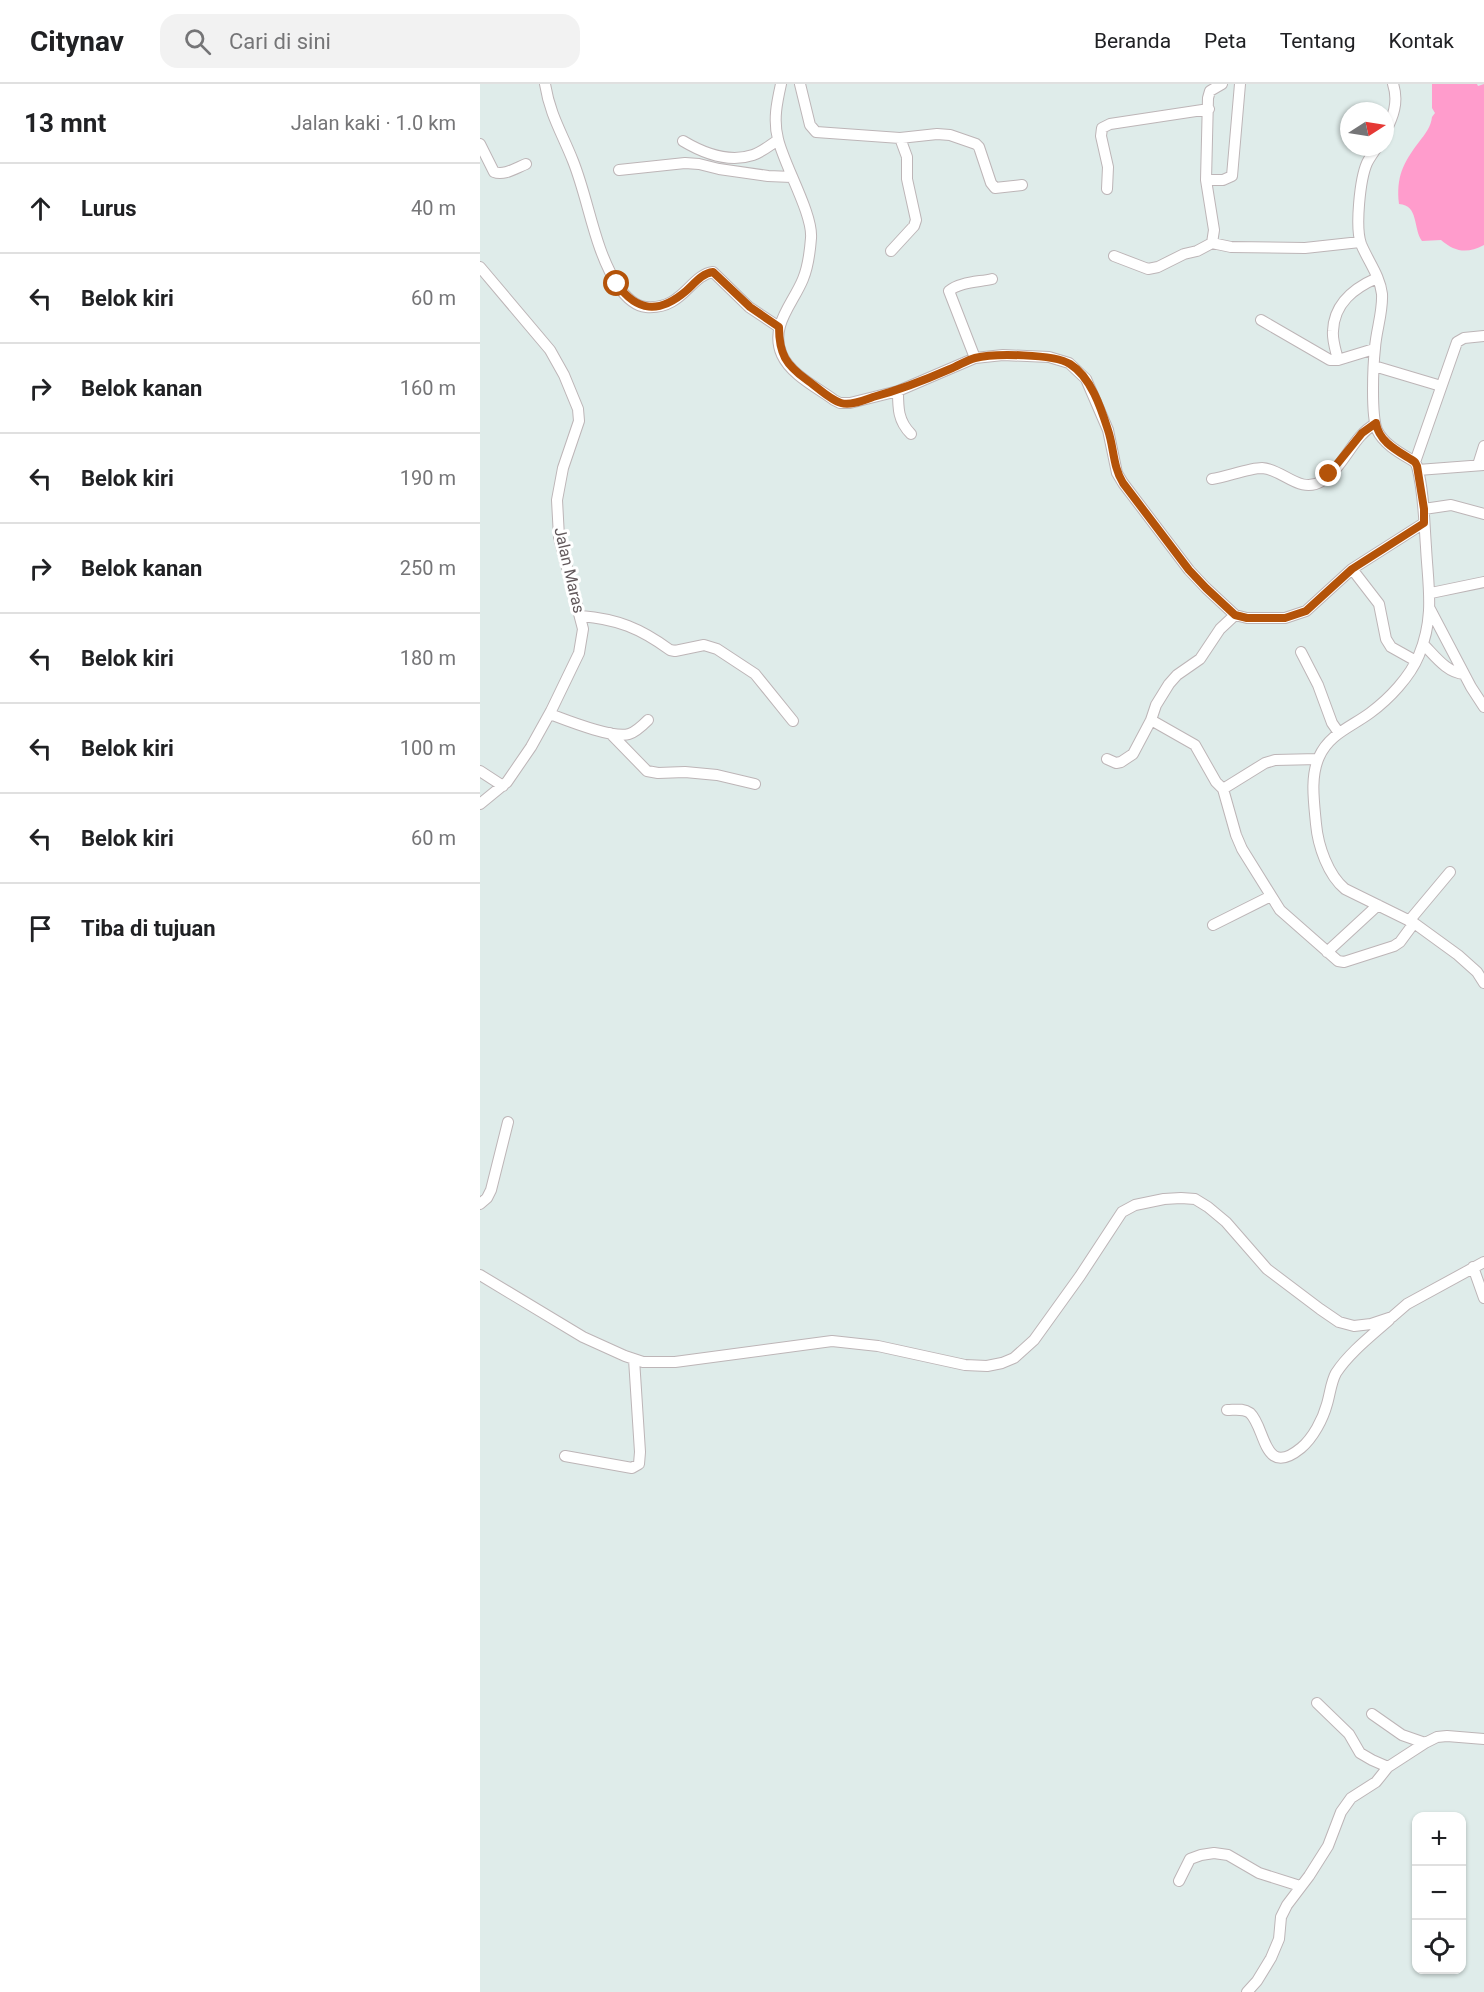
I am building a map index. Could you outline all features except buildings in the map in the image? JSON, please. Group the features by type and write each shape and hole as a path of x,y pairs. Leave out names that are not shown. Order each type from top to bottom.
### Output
{"street":[{"path":"545,84 552,116 573,161 602,251 617,284 626,297 644,307 668,304 703,276 713,272 750,307 779,327"},
{"path":"781,84 775,124 778,140 810,225 811,241 803,278 779,327 779,341 783,356 793,370 840,403 850,403 898,391 975,358 1003,355 1049,357 1069,363 1086,379 1108,430 1117,473 1123,483 1189,570 1221,604 1235,615 1247,618 1285,618 1306,611 1352,569 1424,523"},
{"path":"800,84 810,125 816,132 900,138 937,134 959,137 979,147 993,186 1000,189 1022,185"},
{"path":"1212,243 1214,230 1206,180 1210,91 1222,84"},
{"path":"1206,180 1223,180 1232,176 1240,84"},
{"path":"1393,84 1396,102 1394,113"},
{"path":"1107,189 1108,173 1101,136 1102,128 1110,124 1209,109"},
{"path":"891,251 914,226 916,219 906,179 907,157 900,138"},
{"path":"683,141 710,154 740,157 755,154 778,140"},
{"path":"480,144 497,174 526,164"},
{"path":"1371,156 1367,163 1362,188 1359,224 1360,242 1377,278 1382,295 1374,350 1376,423 1380,436 1416,466 1481,465 1484,446"},
{"path":"619,170 685,163 768,176 792,177"},
{"path":"1114,256 1148,269 1158,267 1212,243 1231,247 1305,248 1360,242"},
{"name":"Jalan Maras","path":"480,267 550,350 564,375 578,409 579,421 563,468 557,500 559,537 583,629 579,653 523,761 503,786 480,804"},
{"path":"1338,360 1333,331 1336,316 1349,294 1377,278"},
{"path":"975,358 950,291 958,285 992,279"},
{"path":"1261,320 1330,360 1374,350"},
{"path":"1484,336 1464,338 1457,342 1416,466 1424,509 1431,593 1423,644 1416,661 1391,694 1369,714 1327,743 1318,759 1314,777 1317,829 1325,858 1337,883 1412,922 1458,955 1477,972 1484,983"},
{"path":"1374,366 1441,386"},
{"path":"898,391 900,420 911,434"},
{"path":"1212,479 1262,468 1280,473 1302,485 1314,484 1329,474 1362,433 1376,423"},
{"path":"1424,509 1450,505 1484,514"},
{"path":"1352,569 1379,604 1386,639 1391,647 1416,661"},
{"path":"1431,593 1484,582"},
{"path":"1430,609 1480,704 1484,706"},
{"path":"1107,759 1116,763 1133,754 1151,720 1156,705 1169,684 1177,675 1200,659 1220,629 1235,615"},
{"path":"581,616 604,618 643,631 670,650 711,646 755,674 793,721"},
{"path":"1423,644 1449,669 1455,673 1464,674"},
{"path":"1301,652 1318,685 1332,723 1339,733"},
{"path":"549,714 578,725 610,733 629,734 648,720"},
{"path":"1151,720 1195,745 1216,782 1223,789 1242,849 1271,896 1284,915 1338,961 1344,962 1400,942 1412,922 1450,872"},
{"path":"610,733 647,771 658,773 686,771 717,775 755,784"},
{"path":"1223,789 1265,763 1275,760 1318,759"},
{"path":"480,771 503,786"},
{"path":"1213,925 1271,896"},
{"path":"1327,952 1378,904"},
{"path":"480,1204 491,1190 508,1122"},
{"path":"480,1275 577,1334 611,1351 634,1359 659,1363 675,1362 832,1341 878,1346 965,1365 987,1366 1002,1363 1022,1352 1034,1340 1122,1212 1135,1205 1181,1198 1195,1199 1208,1207 1226,1222 1267,1269 1339,1322 1354,1326 1371,1324 1392,1317"},
{"path":"1227,1410 1238,1409 1250,1414 1271,1454 1281,1456 1295,1453 1307,1443 1320,1420 1327,1406 1335,1374 1346,1361 1407,1304 1484,1262"},
{"path":"1473,1267 1484,1298"},
{"path":"565,1456 632,1468 639,1464 634,1359"},
{"path":"1317,1703 1349,1734 1360,1753 1388,1767"},
{"path":"1372,1714 1402,1735 1425,1743"},
{"path":"1247,1992 1257,1981 1271,1958 1279,1939 1281,1917 1287,1905 1328,1846 1344,1806 1351,1798 1376,1782 1388,1767 1437,1737 1484,1739"},
{"path":"1179,1881 1191,1859 1214,1853 1228,1855 1258,1873 1300,1886"}],"shaded area":[{"path":"1432,84 1477,84 1478,86 1484,84 1484,245 1472,250 1456,249 1441,240 1422,241 1413,213 1405,205 1399,204 1398,194 1402,171 1435,113 1432,108"}],"route":[{"path":"617,284 626,297 635,304 653,307 674,301 703,276 713,272 750,307 779,327 779,341 783,356 793,370 834,400 844,404 898,391 975,358 1003,355 1031,356 1049,357 1069,363 1086,379 1094,395 1108,430 1117,473 1123,483 1189,570 1221,604 1235,615 1247,618 1285,618 1306,611 1352,569 1424,523 1417,466 1415,462 1380,436 1376,423 1362,433 1329,474"}]}
